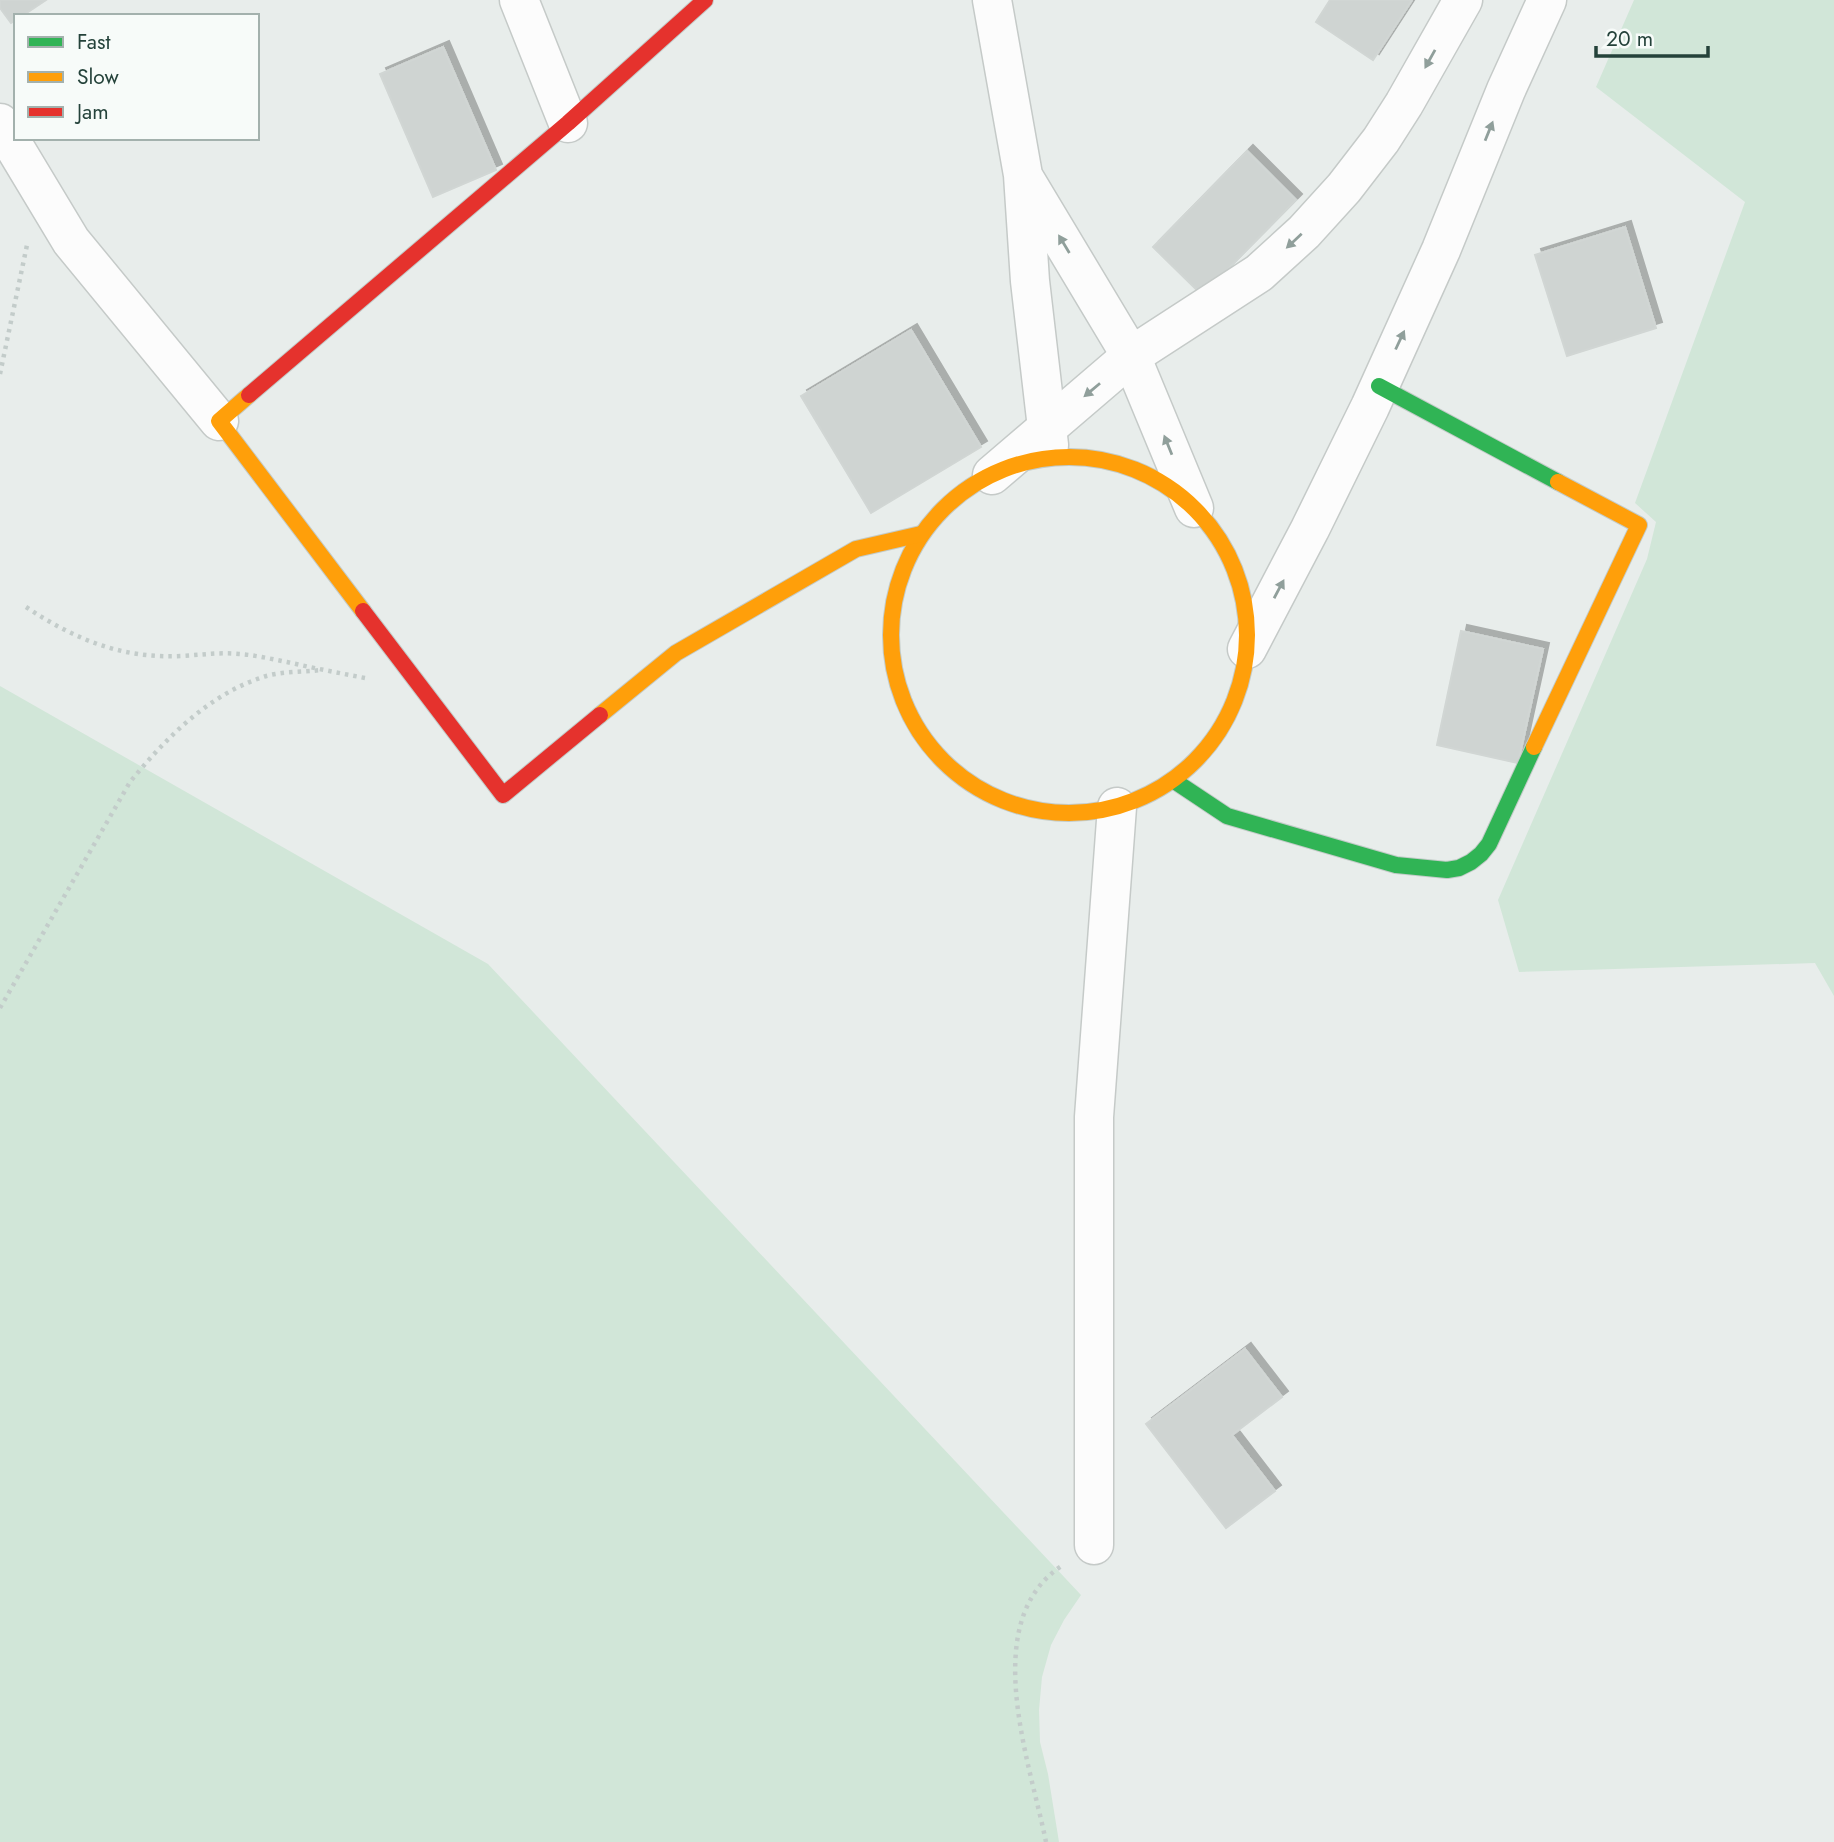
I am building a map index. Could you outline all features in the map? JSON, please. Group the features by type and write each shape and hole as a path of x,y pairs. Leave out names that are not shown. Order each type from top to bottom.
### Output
{"street":[{"path":"519,0 568,123"},
{"path":"219,421 568,123 705,0"},
{"path":"992,0 1023,175 1030,281 1049,442"},
{"path":"1049,442 1082,457 1143,473 1169,488 1194,508 1214,532 1230,558 1241,587 1247,618 1247,649 1242,680 1216,736 1197,760 1173,780 1146,796 1117,807 1087,813 1055,812 1024,807 1005,800 968,782 944,762 924,739 908,712 897,683 891,652 891,621 896,591 906,562 921,534 941,510 965,491 1049,442 1131,356 1259,273 1304,232 1344,188 1381,140 1463,0"},
{"path":"1247,649 1310,529 1379,386 1441,250 1506,90 1547,0"},
{"path":"0,123 71,241 219,421 503,795 676,653 856,549 921,534"},
{"path":"1023,175 1131,356 1194,508"},
{"path":"1173,780 1227,816 1396,865 1447,870 1459,868 1481,854 1489,844 1639,525 1379,386"},
{"path":"1094,1545 1094,1117 1117,807"}],"path":[{"path":"0,374 39,188"},
{"path":"26,607 77,637 130,653 156,656 241,654 422,689"},
{"path":"0,1008 130,782 154,752 182,725 236,688 266,676 322,670"},
{"path":"1046,1842 1023,1745 1018,1711 1017,1640 1030,1601 1049,1574 1094,1545"}],"green space":[{"path":"1634,0 1834,0 1834,996 1815,963 1519,972 1498,900 1647,559 1656,522 1635,503 1745,202 1596,87"},
{"path":"0,686 488,964 1081,1595 1051,1645 1042,1677 1039,1710 1040,1742 1059,1842 0,1842"}],"building":[{"path":"0,0 46,0 25,14 14,14 14,21 11,23 0,8"},
{"path":"1330,0 1412,0 1373,60 1316,22"},
{"path":"443,47 496,170 433,197 380,74"},
{"path":"1247,151 1296,200 1202,295 1153,247"},
{"path":"1625,227 1656,328 1567,356 1535,255"},
{"path":"911,330 981,447 871,513 801,396"},
{"path":"1461,631 1543,649 1518,763 1437,745"},
{"path":"1245,1349 1282,1397 1232,1435 1275,1491 1226,1528 1146,1424"}],"traffic: fast":[{"path":"1379,386 1558,482"},
{"path":"1173,780 1227,816 1396,865 1447,870 1471,862 1489,844 1534,747"}],"traffic: slow":[{"path":"249,395 219,421 363,611"},
{"path":"1069,457 1104,461 1137,471 1168,487 1195,509 1217,536 1233,567 1243,600 1247,635 1243,670 1233,703 1217,734 1195,761 1168,783 1137,799 1104,809 1069,813 1034,809 1001,799 970,783 943,761 921,734 905,703 895,670 891,635 895,600 905,567 921,536 943,509 970,487 1001,471 1034,461 1069,457"},
{"path":"1534,747 1639,525 1558,482"},
{"path":"600,715 676,653 856,549 921,534"}],"traffic: jam":[{"path":"249,395 568,123 705,0"},
{"path":"363,611 503,795 600,715"}]}
